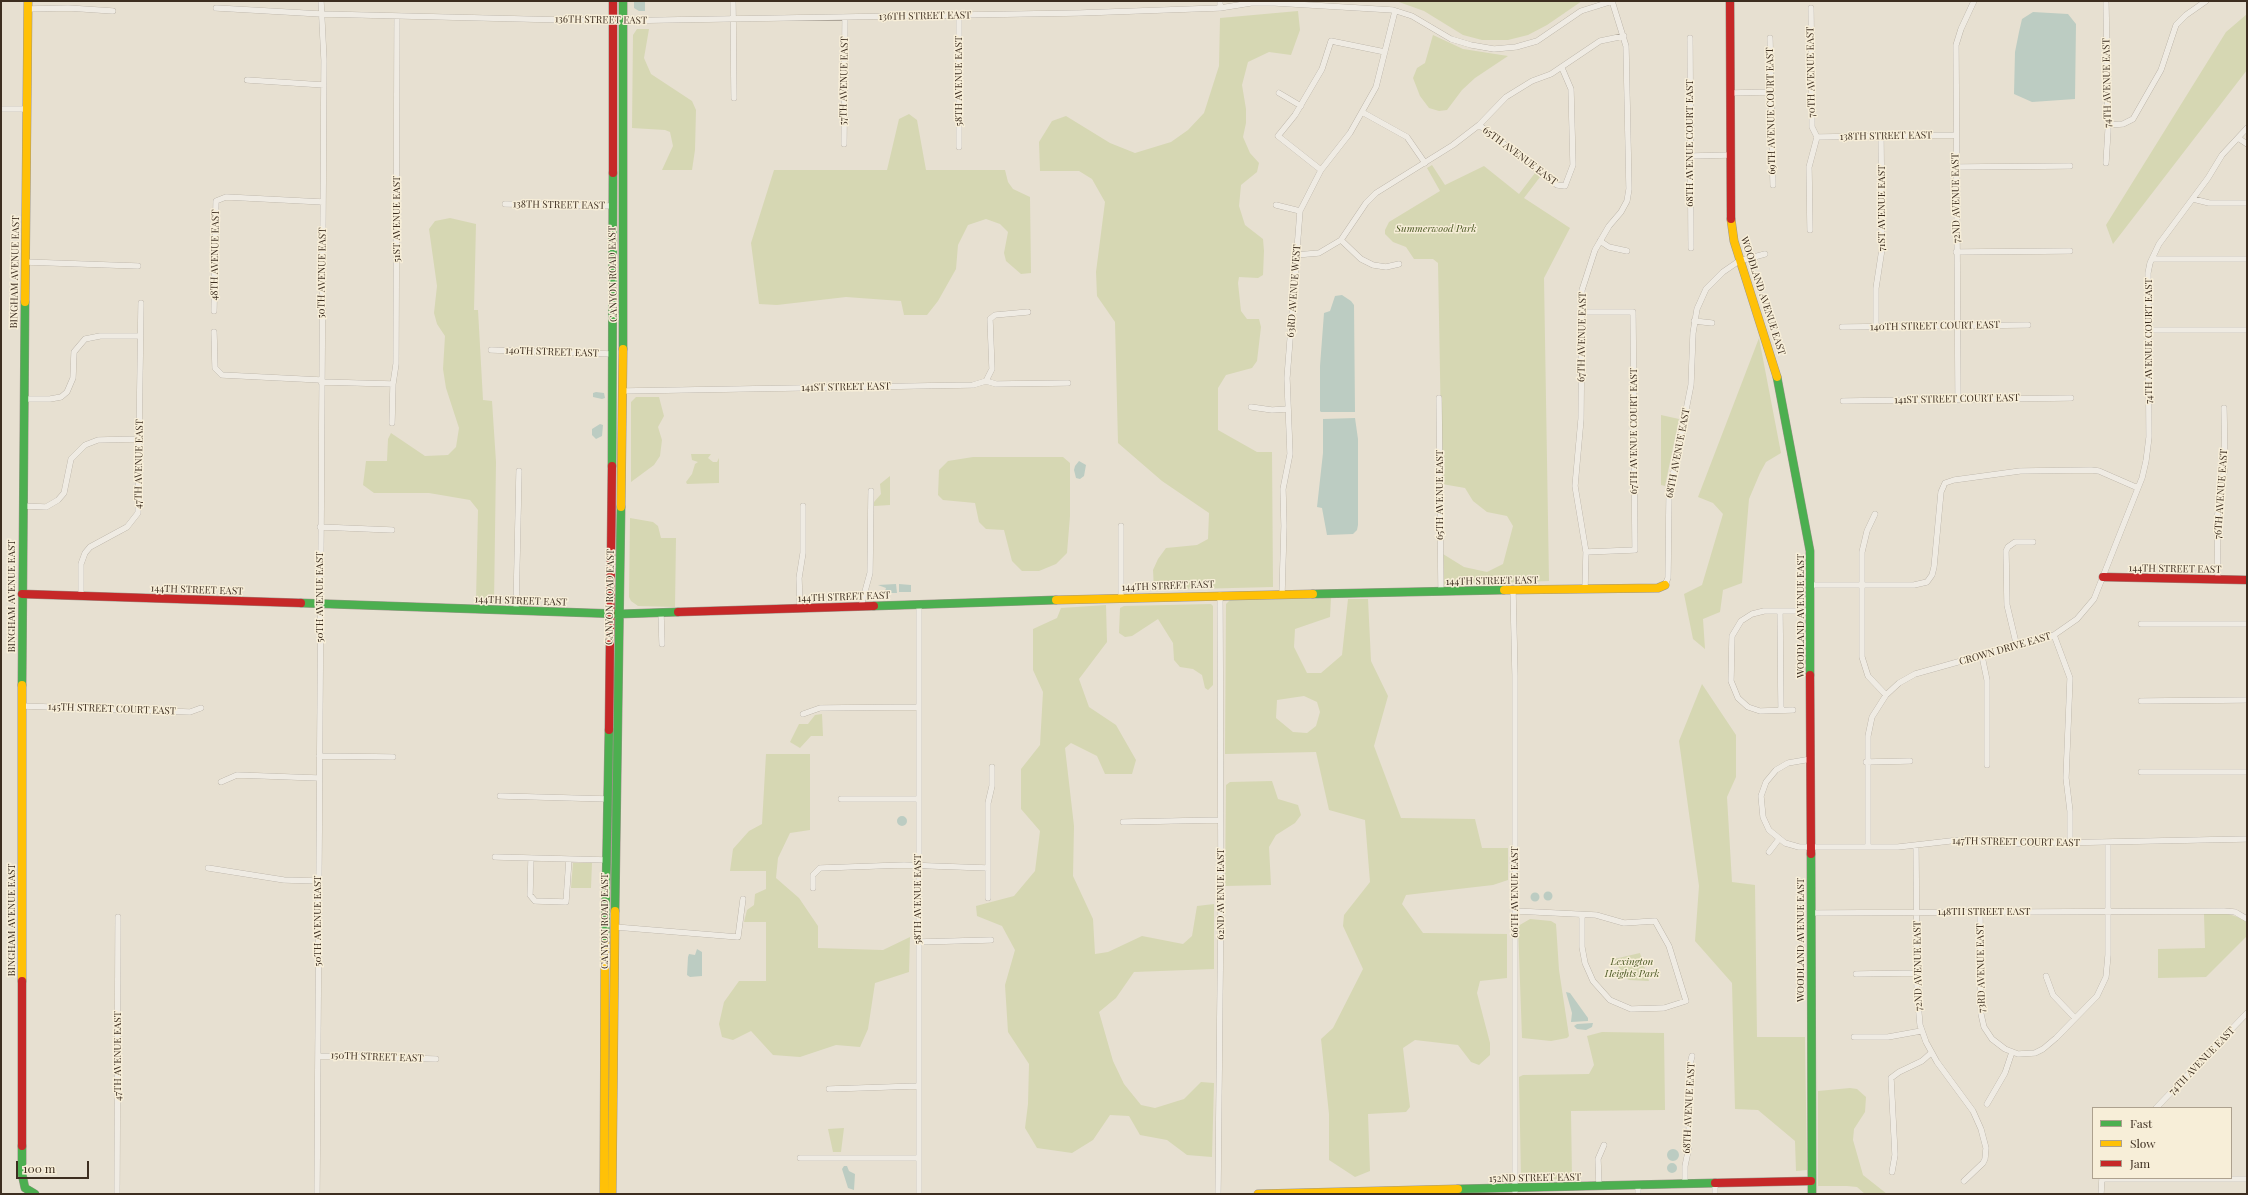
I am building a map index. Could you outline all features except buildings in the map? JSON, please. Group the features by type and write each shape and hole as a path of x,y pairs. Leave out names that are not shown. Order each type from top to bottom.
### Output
{"street":[{"name":"50TH AVENUE EAST","path":"317,1194 319,604 324,85 321,1"},
{"name":"CANYON ROAD EAST","path":"612,1194 616,614 612,354 613,1"},
{"name":"CANYON ROAD EAST","path":"604,1194 605,938 608,799 624,391 622,248 623,1"},
{"path":"733,1 734,98"},
{"path":"1220,1 1220,8"},
{"name":"136TH STREET EAST","path":"216,8 321,14 623,21 845,18 1220,8 1251,3 1275,3 1395,11 1412,16 1459,42 1483,48 1505,48 1537,41 1581,11 1613,1"},
{"name":"67TH AVENUE EAST","path":"1586,589 1586,552 1575,486 1581,419 1582,312 1585,278 1600,241 1621,212 1629,189 1627,75 1624,36 1613,1"},
{"name":"WOODLAND AVENUE EAST","path":"1730,1 1732,228 1740,261 1777,376 1810,551 1812,1194"},
{"name":"72ND AVENUE EAST","path":"1958,399 1955,135 1956,45 1961,29 1974,1"},
{"path":"2108,125 2123,124 2133,119 2161,70 2176,25 2186,15 2206,1"},
{"name":"74TH AVENUE EAST","path":"2106,2 2108,125 2106,163"},
{"path":"28,5 113,11"},
{"name":"BINGHAM AVENUE EAST","path":"28,5 22,594 22,1183 27,1190 35,1194"},
{"name":"70TH AVENUE EAST","path":"1810,230 1809,167 1817,137 1812,127 1811,8"},
{"name":"63RD AVENUE WEST","path":"1282,594 1284,526 1283,489 1290,454 1287,378 1300,211 1320,170 1344,143 1376,87 1395,11"},
{"name":"58TH AVENUE EAST","path":"959,15 959,147"},
{"name":"51ST AVENUE EAST","path":"392,422 393,384 395,379 396,359 397,16"},
{"name":"57TH AVENUE EAST","path":"844,144 845,18"},
{"path":"1296,255 1319,253 1341,240 1372,197 1382,189 1425,163 1479,125 1506,97 1532,81 1562,68 1600,41 1624,36"},
{"name":"68TH AVENUE COURT EAST","path":"1690,38 1691,248"},
{"name":"69TH AVENUE COURT EAST","path":"1770,38 1772,185"},
{"path":"1320,170 1278,136 1300,106 1322,69 1331,41 1385,52"},
{"name":"65TH AVENUE EAST","path":"1479,125 1557,186 1565,186 1571,174 1573,165 1571,89 1562,68"},
{"path":"247,80 324,85"},
{"path":"1731,92 1771,92"},
{"path":"1279,93 1300,106"},
{"path":"1,109 26,109"},
{"path":"1362,112 1407,137 1425,163"},
{"name":"74TH AVENUE COURT EAST","path":"2103,577 2144,470 2149,437 2148,274 2152,258 2159,244 2193,199 2222,155 2247,128"},
{"name":"138TH STREET EAST","path":"1817,137 1955,135"},
{"name":"71ST AVENUE EAST","path":"1876,326 1876,288 1882,249 1881,136"},
{"path":"2238,138 2247,144"},
{"path":"1691,156 1731,155"},
{"path":"1956,167 2070,166"},
{"name":"48TH AVENUE EAST","path":"214,311 214,251 217,200 226,197 323,202"},
{"path":"2193,199 2209,203 2247,203"},
{"name":"138TH STREET EAST","path":"505,204 613,206"},
{"path":"1276,204 1300,211"},
{"path":"613,206 618,210 622,248"},
{"path":"1341,240 1361,258 1373,265 1386,267 1399,264"},
{"path":"1600,241 1609,247 1627,251"},
{"path":"1956,252 2070,251"},
{"path":"1740,261 1766,254"},
{"path":"2152,258 2247,259"},
{"name":"68TH AVENUE EAST","path":"1665,585 1668,578 1669,496 1691,385 1694,321 1706,289 1723,272 1740,261"},
{"path":"25,262 138,266"},
{"name":"47TH AVENUE EAST","path":"81,596 82,560 87,550 127,527 138,513 140,438 140,303"},
{"path":"986,381 992,369 990,318 995,315 1028,312"},
{"name":"67TH AVENUE COURT EAST","path":"1582,312 1633,312 1635,550 1586,552"},
{"path":"1694,321 1712,323"},
{"name":"140TH STREET COURT EAST","path":"1842,327 2028,324"},
{"path":"2149,330 2247,330"},
{"path":"214,332 214,360 217,372 232,377 393,384"},
{"path":"24,399 50,399 61,397 67,392 73,378 74,352 85,339 100,336 140,336"},
{"name":"140TH STREET EAST","path":"491,350 612,354"},
{"path":"612,354 618,387 624,391"},
{"name":"141ST STREET EAST","path":"624,391 973,385 986,381 996,384 1068,383"},
{"name":"65TH AVENUE EAST","path":"1439,398 1441,592"},
{"name":"141ST STREET COURT EAST","path":"1842,401 2071,398"},
{"path":"1251,407 1272,410 1288,409"},
{"name":"76TH AVENUE EAST","path":"2218,580 2217,519 2225,467 2224,408"},
{"path":"23,506 46,507 58,500 64,493 70,462 75,454 86,445 98,440 140,438"},
{"path":"1811,585 1914,585 1927,582 1932,575 1941,492 1945,483 1957,479 2020,471 2091,470 2099,471 2138,488"},
{"path":"516,610 519,471"},
{"path":"861,606 870,573 871,491"},
{"path":"800,608 799,578 803,553 803,506"},
{"path":"1875,514 1869,524 1863,545 1863,664 1872,682 1886,695"},
{"path":"1121,526 1121,598"},
{"path":"320,527 392,530"},
{"path":"2016,647 2008,605 2006,551 2008,547 2015,542 2033,542"},
{"name":"144TH STREET EAST","path":"2103,577 2247,580"},
{"name":"CROWN DRIVE EAST","path":"1868,847 1866,762 1870,723 1875,711 1886,695 1899,683 1915,674 2016,647 2054,635 2068,627 2084,612 2094,598 2103,577"},
{"name":"144TH STREET EAST","path":"22,594 616,614 1220,595 1658,588 1665,585"},
{"name":"66TH AVENUE EAST","path":"1514,590 1515,1191"},
{"name":"62ND AVENUE EAST","path":"1218,1194 1221,898 1220,595"},
{"name":"58TH AVENUE EAST","path":"918,1194 919,605"},
{"path":"1793,710 1754,709 1738,698 1731,681 1731,642 1738,625 1752,614 1780,611 1811,611"},
{"path":"1780,611 1781,710"},
{"path":"661,613 662,644"},
{"path":"2141,624 2247,624"},
{"path":"2054,635 2070,678 2066,778 2070,811 2070,844"},
{"path":"1982,656 1988,680 1988,765"},
{"path":"2141,701 2247,700"},
{"name":"145TH STREET COURT EAST","path":"22,706 190,712 201,708"},
{"path":"804,714 820,708 919,707"},
{"path":"319,756 393,757"},
{"path":"1769,852 1779,839 1765,824 1760,803 1766,782 1776,770 1788,763 1811,759"},
{"path":"1866,762 1910,761"},
{"path":"988,898 988,803 992,786 992,767"},
{"path":"2141,772 2247,772"},
{"path":"222,782 237,775 318,778"},
{"path":"500,796 608,799"},
{"path":"841,799 919,799"},
{"path":"1123,822 1220,820"},
{"name":"147TH STREET COURT EAST","path":"1779,839 1792,846 1811,848 1916,845 1959,840 2005,844 2070,844 2247,839"},
{"path":"1987,1104 2015,1053 2032,1054 2043,1050 2096,996 2106,977 2108,843"},
{"name":"72ND AVENUE EAST","path":"1916,845 1917,1005 1921,1031 1930,1054 1973,1111 1985,1141 1985,1159 1964,1181"},
{"path":"495,857 607,860"},
{"path":"531,858 530,895 535,901 566,902 569,859"},
{"path":"813,888 813,875 820,868 904,865 918,867 988,868"},
{"path":"208,868 284,880 318,881"},
{"path":"615,927 738,937 743,899"},
{"path":"1515,911 1582,915 1608,917 1624,923 1655,921 1669,946 1686,1001 1664,1008 1630,1009 1610,1000 1593,981 1585,964 1582,915"},
{"name":"148TH STREET EAST","path":"1812,914 1917,912 2108,913 2230,911 2247,919"},
{"name":"73RD AVENUE EAST","path":"1980,912 1982,1021 1992,1039 2015,1053"},
{"name":"47TH AVENUE EAST","path":"117,1194 118,917"},
{"path":"605,938 611,972 614,973"},
{"path":"918,942 991,940"},
{"path":"1856,974 1917,973"},
{"path":"2046,976 2052,994 2075,1018"},
{"name":"74TH AVENUE EAST","path":"2157,1107 2247,1013"},
{"path":"1854,1037 1888,1037 1921,1031"},
{"path":"1892,1172 1895,1155 1891,1078 1930,1054"},
{"name":"150TH STREET EAST","path":"318,1056 436,1059"},
{"name":"68TH AVENUE EAST","path":"1685,1184 1685,1166 1689,1147 1689,1068 1692,1056"},
{"path":"829,1089 918,1086"},
{"path":"1598,1186 1598,1159 1604,1145"},
{"path":"800,1158 919,1158"},
{"path":"2100,1194 2102,1179"},
{"path":"2232,1179 2247,1179"},
{"name":"152ND STREET EAST","path":"1258,1194 1515,1191 1598,1186 1638,1190 1685,1184 1811,1181"},
{"path":"1715,1183 1715,1194"}],"green space":[{"path":"1396,1 1582,1 1547,25 1528,35 1508,40 1482,40 1463,35 1424,11"},
{"path":"1298,11 1300,30 1291,55 1269,52 1248,62 1242,85 1246,109 1246,123 1243,137 1250,153 1259,163 1257,172 1241,185 1239,206 1245,225 1263,239 1264,251 1263,275 1258,278 1239,277 1238,283 1241,311 1247,319 1259,319 1261,327 1257,361 1252,368 1226,375 1218,388 1218,430 1257,452 1272,452 1273,587 1154,590 1153,570 1158,559 1166,548 1197,545 1208,539 1209,513 1162,481 1118,443 1115,322 1097,296 1096,272 1105,202 1092,179 1079,171 1040,171 1039,142 1052,121 1066,116 1110,143 1135,153 1171,142 1188,130 1204,113 1219,66 1220,18"},
{"path":"2247,14 2247,70 2113,244 2106,225 2226,32"},
{"path":"637,29 649,29 644,58 651,74 692,101 696,110 695,150 692,170 662,170 673,146 670,132 665,130 632,128 633,35"},
{"path":"1433,35 1463,49 1508,56 1475,78 1462,90 1447,110 1439,111 1429,108 1420,96 1413,78 1417,68 1425,63"},
{"path":"909,114 917,120 926,170 1005,170 1008,182 1013,189 1030,197 1031,273 1021,274 1006,261 1004,253 1008,232 1000,224 986,219 968,225 958,245 956,269 938,301 927,315 904,315 901,301 846,297 777,305 759,304 751,243 774,170 887,170 899,119"},
{"name":"Summerwood Park","path":"1432,165 1445,185 1484,166 1519,194 1535,173 1540,177 1524,198 1570,228 1544,278 1549,581 1443,585 1443,554 1464,567 1487,572 1503,564 1513,526 1507,516 1487,512 1473,501 1465,488 1442,484 1438,263 1433,259 1414,259 1406,247 1393,242 1385,234 1385,230 1389,222 1440,191 1427,168"},
{"path":"450,218 476,224 474,310 478,310 483,400 492,401 496,462 494,604 476,601 478,510 470,500 429,493 374,493 363,485 366,461 387,461 388,439 391,433 425,456 448,455 456,447 459,428 446,388 443,369 445,336 437,324 434,313 437,286 429,229 435,221"},
{"path":"1759,338 1781,453 1766,462 1749,499 1742,583 1723,590 1720,612 1703,619 1705,649 1693,639 1684,594 1702,585 1723,514 1713,503 1698,497"},
{"path":"636,397 659,397 664,416 658,427 662,440 660,456 654,465 631,482 631,402"},
{"path":"1661,415 1679,419 1665,486 1661,485"},
{"path":"691,454 711,454 708,458 713,462 717,462 719,458 719,483 687,484 686,482 692,474 695,464 698,462 692,460"},
{"path":"973,457 1063,457 1070,463 1070,516 1067,553 1056,564 1039,571 1022,571 1012,561 1004,530 986,529 979,522 975,503 943,500 938,495 939,470 948,461"},
{"path":"890,476 890,505 874,506 874,502 881,494 880,484"},
{"path":"630,518 653,522 658,526 661,538 676,538 675,607 638,606 631,601 629,597"},
{"path":"1331,598 1330,617 1295,629 1294,647 1307,673 1321,673 1342,655 1348,599 1368,599 1371,661 1388,696 1374,746 1401,818 1475,819 1482,848 1508,848 1508,880 1493,885 1406,895 1402,904 1423,933 1507,934 1507,978 1480,981 1477,993 1490,1043 1490,1055 1479,1065 1471,1062 1458,1045 1415,1040 1403,1048 1410,1107 1406,1112 1368,1114 1370,1171 1355,1177 1329,1160 1329,1114 1321,1039 1333,1028 1363,969 1343,926 1344,915 1370,882 1365,820 1329,810 1316,752 1225,754 1226,604 1230,600","holes":["1304,696 1317,702 1320,712 1316,726 1307,733 1293,732 1276,718 1277,700"]},
{"path":"1211,604 1213,606 1213,685 1208,690 1205,688 1202,675 1193,669 1180,667 1174,660 1173,643 1158,619 1132,636 1125,637 1119,633 1120,608 1124,606"},
{"path":"1106,605 1107,642 1079,679 1089,707 1116,725 1136,760 1132,774 1105,774 1097,756 1071,743 1065,748 1074,826 1073,876 1093,919 1095,954 1108,952 1142,936 1183,944 1192,936 1197,906 1214,904 1214,969 1134,972 1116,998 1099,1012 1113,1061 1124,1084 1141,1105 1155,1108 1184,1099 1201,1082 1214,1083 1212,1157 1187,1155 1167,1140 1140,1135 1129,1116 1110,1115 1093,1140 1072,1153 1037,1148 1025,1128 1028,1104 1029,1064 1008,1032 1005,985 1015,950 1002,926 977,916 976,906 1014,896 1035,871 1040,831 1021,809 1021,769 1040,745 1043,692 1033,670 1033,629 1057,618 1061,608"},
{"path":"1702,684 1736,735 1736,777 1727,797 1732,882 1755,885 1757,1037 1805,1037 1807,1170 1796,1171 1795,1141 1758,1110 1735,1109 1732,983 1695,941 1699,886 1679,741"},
{"path":"822,714 823,736 811,736 800,748 790,742 799,724 808,724 815,715"},
{"path":"766,754 810,754 810,830 790,833 778,858 776,878 799,898 818,926 818,948 883,950 910,937 909,972 875,983 868,1029 860,1047 836,1045 800,1057 773,1055 751,1031 733,1040 722,1037 719,1024 724,1002 739,981 766,981 766,922 744,922 747,910 754,905 755,894 766,889 766,871 730,871 733,849 749,831 762,824"},
{"path":"1272,781 1278,799 1298,805 1301,815 1295,823 1276,835 1269,847 1271,885 1225,886 1226,785 1230,782"},
{"path":"573,863 592,863 591,888 571,888"},
{"path":"2204,914 2229,914 2243,919 2247,922 2247,936 2206,977 2158,978 2158,949 2205,948"},
{"path":"1530,919 1551,921 1556,924 1559,970 1569,1036 1567,1038 1551,1041 1522,1038 1518,926"},
{"name":"Lexington Heights Park","path":"1640,953 1649,981 1629,980 1624,977 1614,959"},
{"path":"1602,1032 1664,1033 1665,1110 1571,1111 1572,1179 1523,1180 1521,1177 1519,1077 1523,1075 1589,1074 1594,1065 1587,1036"},
{"path":"1850,1088 1857,1089 1866,1097 1865,1112 1854,1129 1853,1140 1863,1175 1887,1194 1865,1194 1857,1187 1818,1186 1818,1091"},
{"path":"844,1128 841,1152 833,1152 828,1129"}],"shaded area":[{"path":"634,1 645,1 645,11 639,11 634,8"},
{"path":"2033,12 2068,14 2076,24 2075,99 2032,102 2014,94 2015,52 2022,19"},
{"path":"1342,295 1354,305 1355,412 1321,412 1320,366 1324,313 1330,311 1335,296"},
{"path":"593,393 604,393 605,398 602,399 593,397"},
{"path":"1355,418 1358,439 1357,530 1353,534 1327,535 1322,508 1317,507 1323,453 1323,419"},
{"path":"600,424 603,425 602,436 596,439 592,435 592,429"},
{"path":"1079,461 1086,465 1084,476 1080,479 1076,478 1074,470"},
{"path":"896,584 897,593 879,593 885,591 886,588 878,585"},
{"path":"899,584 911,585 911,592 899,592"},
{"path":"900,816 904,816 906,817 906,825 900,826 897,823 897,819"},
{"path":"1535,892 1540,897 1535,902 1530,897"},
{"path":"1546,892 1550,892 1552,896 1550,900 1546,900 1544,898 1544,894"},
{"path":"697,949 702,952 702,976 690,977 687,975 688,957 689,954 695,955"},
{"path":"1566,992 1570,993 1588,1018 1588,1021 1571,1022 1572,1013"},
{"path":"1593,1023 1592,1027 1586,1030 1577,1029 1574,1026 1577,1024"},
{"path":"1671,1149 1675,1149 1679,1155 1675,1161 1671,1161 1667,1157 1667,1153"},
{"path":"1672,1163 1677,1168 1672,1173 1667,1168"},
{"path":"844,1166 847,1166 849,1171 855,1174 854,1190 848,1188 842,1169"}],"traffic: fast":[{"path":"623,1 623,349"},
{"path":"612,466 613,173"},
{"path":"22,685 25,302"},
{"path":"1777,377 1810,551 1810,675"},
{"path":"615,911 621,507"},
{"path":"1313,594 1504,590"},
{"path":"874,606 1056,600"},
{"path":"301,603 620,614 678,612"},
{"path":"605,944 609,730"},
{"path":"1811,854 1812,1194"},
{"path":"22,1146 22,1174 25,1188 35,1194"},
{"path":"1458,1189 1715,1183"}],"traffic: slow":[{"path":"25,302 28,1"},
{"path":"1731,219 1734,241 1777,377"},
{"path":"621,507 623,349"},
{"path":"1504,590 1658,588 1665,585"},
{"path":"1056,600 1313,594"},
{"path":"22,685 22,981"},
{"path":"612,1194 615,911"},
{"path":"604,1194 605,944"},
{"path":"1258,1194 1458,1189"}],"traffic: jam":[{"path":"613,1 613,173"},
{"path":"1730,1 1731,219"},
{"path":"609,730 612,466"},
{"path":"2103,577 2247,580"},
{"path":"22,594 301,603"},
{"path":"678,612 874,606"},
{"path":"1810,675 1811,854"},
{"path":"22,981 22,1146"},
{"path":"1715,1183 1811,1181"}]}
